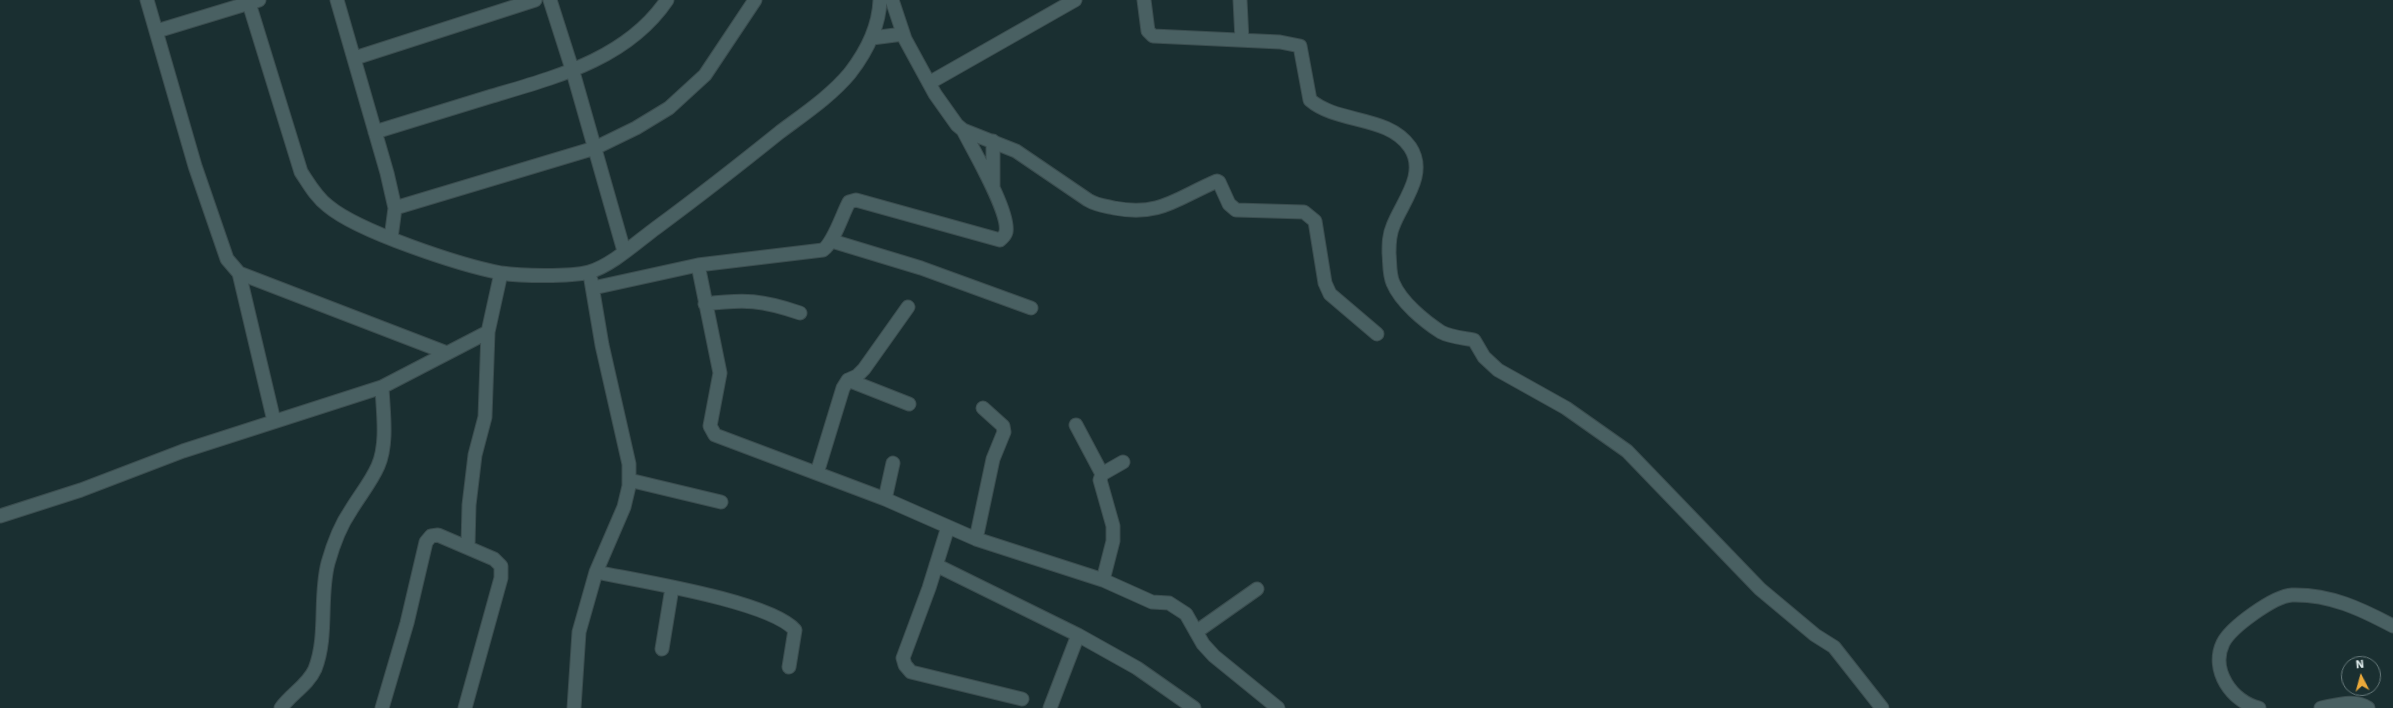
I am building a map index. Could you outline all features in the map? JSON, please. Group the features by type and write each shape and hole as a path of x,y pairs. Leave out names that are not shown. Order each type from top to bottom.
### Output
{"street":[{"path":"147,0 196,166 226,259 238,273 274,421"},
{"path":"337,0 355,58 395,208 391,238"},
{"path":"355,58 535,0"},
{"path":"550,0 573,72 624,251"},
{"path":"375,132 573,72 631,38 651,21 667,0"},
{"path":"395,208 595,148 636,128 670,108 688,93 705,75 754,0"},
{"path":"157,31 252,1 301,172 311,189 334,210 352,221 391,238 454,260 501,273 537,276 589,272 624,251 686,206 820,102 849,73 872,38 877,24 880,0"},
{"path":"594,288 698,265 824,250 832,241 836,227 849,202 856,200 1000,240 1006,233 1006,225 993,189 963,130 929,83 903,34 892,0"},
{"path":"929,83 1075,0"},
{"path":"1144,0 1148,31 1153,36 1280,42 1300,46 1310,100 1325,108 1392,131 1411,149 1416,170 1413,183 1408,198 1393,226 1389,243 1391,276 1398,292 1420,315 1443,333 1474,340 1484,357 1498,370 1566,408 1627,451 1760,589 1815,635 1834,647 1882,708"},
{"path":"1240,0 1242,40"},
{"path":"877,24 899,22"},
{"path":"872,38 903,34"},
{"path":"963,130 1016,150 1088,200 1100,205 1133,212 1145,212 1183,198 1216,181 1219,182 1229,204 1236,210 1304,212 1315,221 1325,283 1330,294 1377,334"},
{"path":"993,141 993,189"},
{"path":"832,241 921,268 1031,308"},
{"path":"698,265 720,373 711,419 712,432 885,499 976,539 1103,580 1152,602 1169,603 1186,614 1203,644 1214,656 1278,708"},
{"path":"574,708 579,632 596,572 624,507 629,480 629,464 602,345 594,288 589,272"},
{"path":"238,273 447,353"},
{"path":"468,546 469,505 475,455 485,417 488,332 501,273"},
{"path":"705,304 753,300 770,303 800,313"},
{"path":"817,473 843,388 848,380 857,376 864,369 908,307"},
{"path":"0,516 81,490 183,451 382,387 488,332"},
{"path":"848,380 909,404"},
{"path":"282,708 303,686 314,669 319,651 324,584 336,539 350,511 365,490 379,465 384,427 382,387"},
{"path":"976,539 993,459 1004,432 1003,426 983,408"},
{"path":"1076,425 1102,474"},
{"path":"1103,580 1113,541 1113,526 1100,480 1102,474 1123,462"},
{"path":"885,499 893,463"},
{"path":"629,480 721,502"},
{"path":"948,527 903,658 905,666 911,672 1022,699"},
{"path":"382,708 407,623 426,542 431,536 438,534 468,546 494,559 501,566 501,578 466,708"},
{"path":"936,565 1078,635 1137,668 1194,708"},
{"path":"596,572 742,604 789,623 795,630 789,667"},
{"path":"662,649 672,588"},
{"path":"1196,632 1258,589"},
{"path":"2259,708 2239,700 2222,678 2221,650 2224,641 2239,625 2272,602 2292,595 2322,597 2353,605 2393,626"},
{"path":"1050,708 1078,635"},
{"path":"2321,708 2355,703 2362,704 2368,708"}]}
